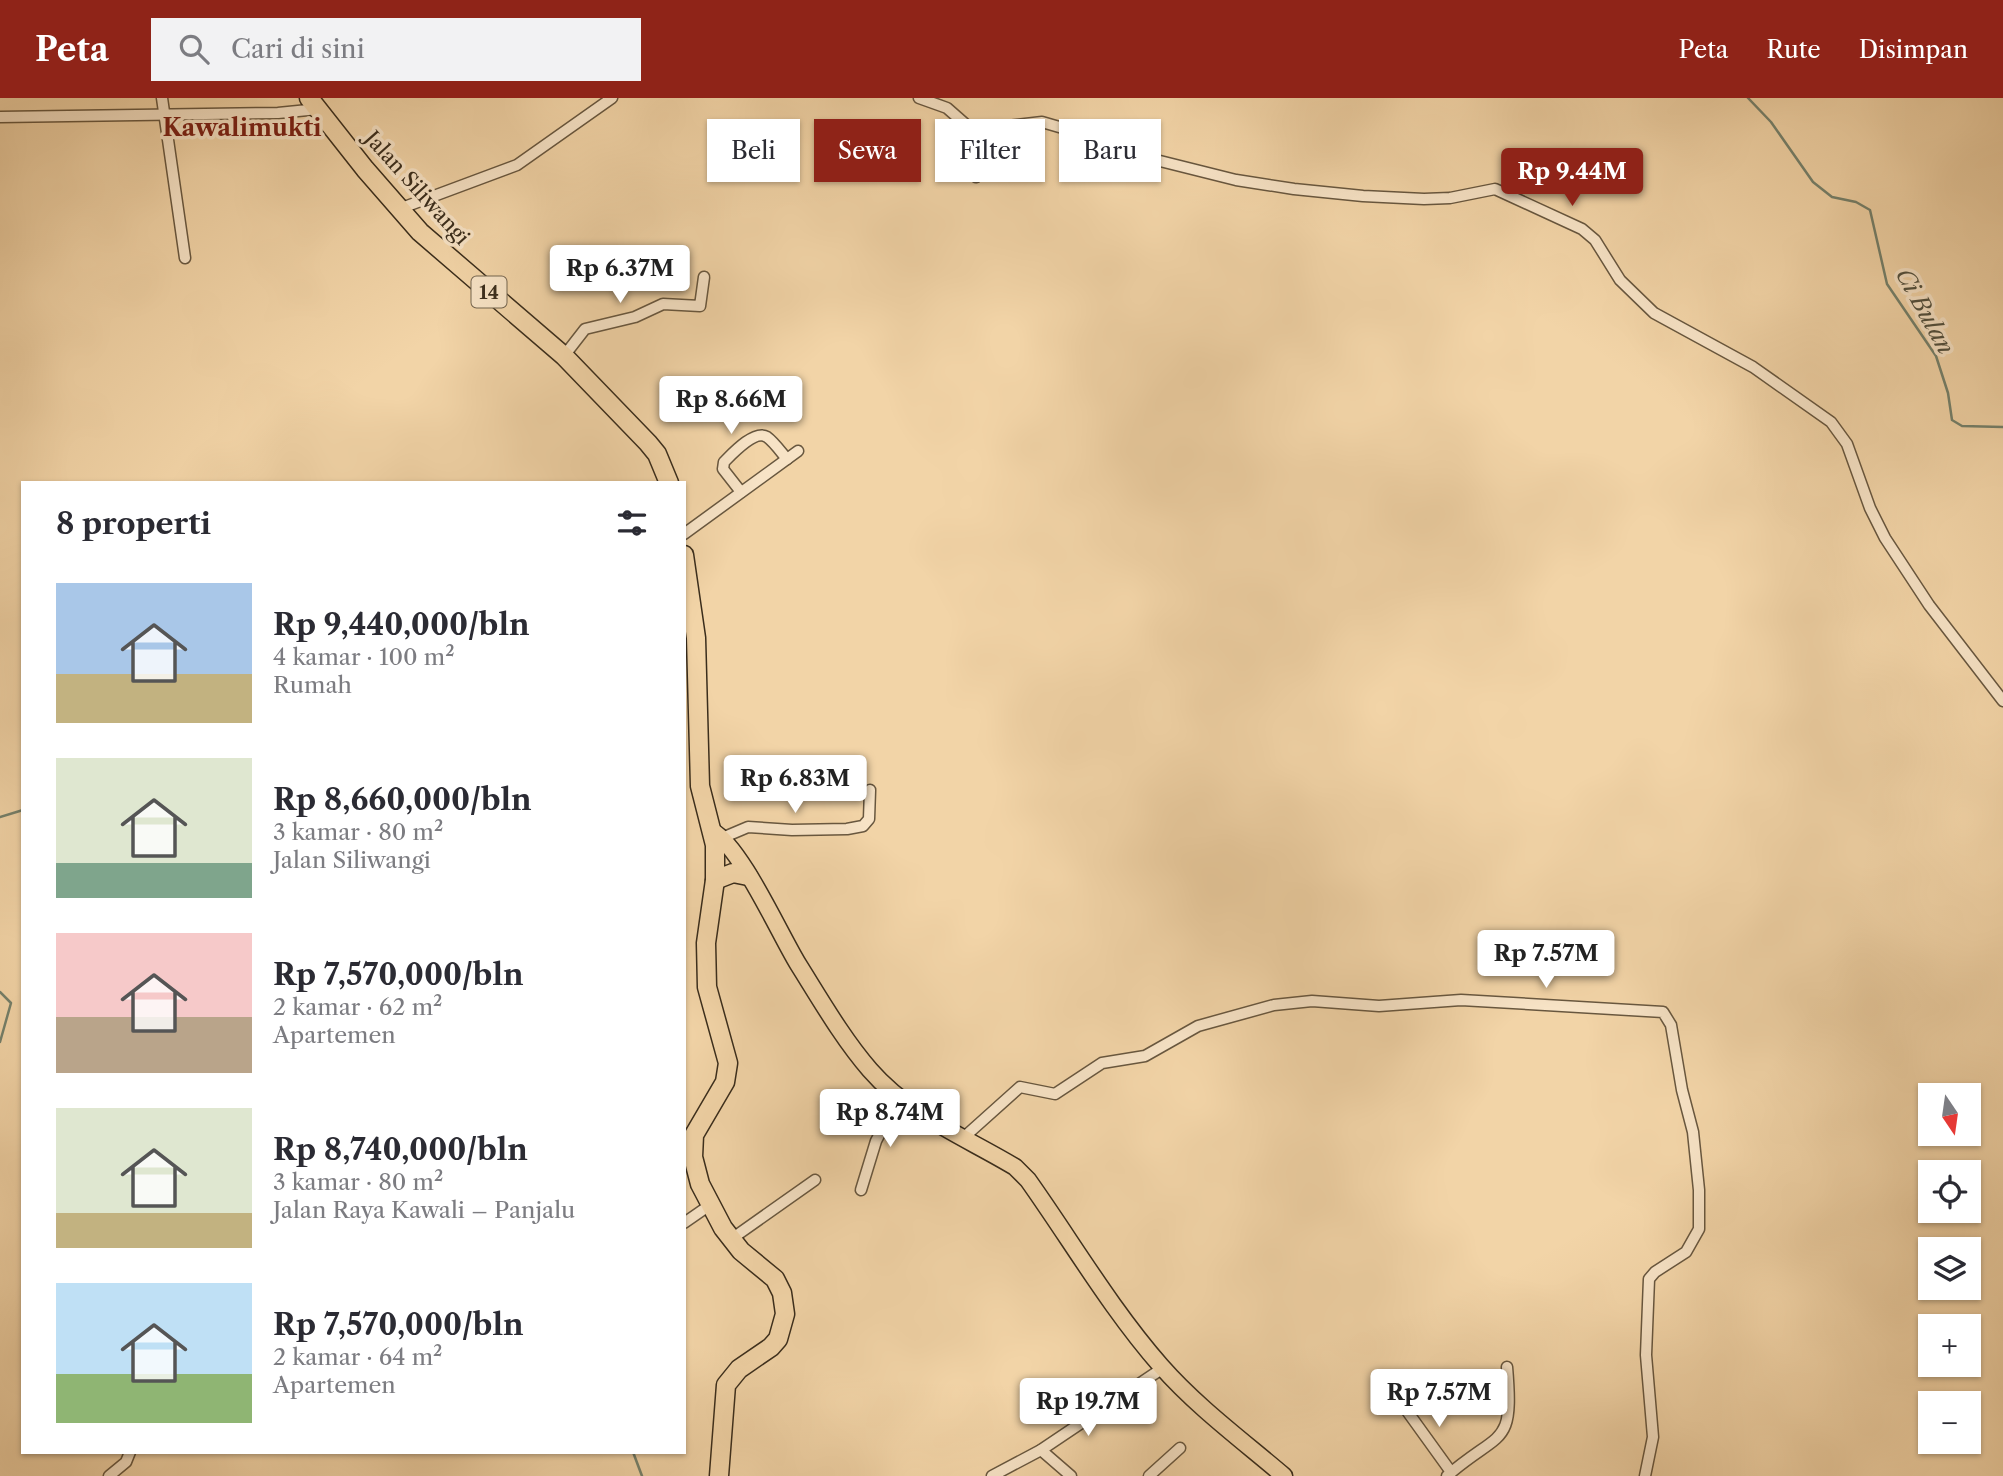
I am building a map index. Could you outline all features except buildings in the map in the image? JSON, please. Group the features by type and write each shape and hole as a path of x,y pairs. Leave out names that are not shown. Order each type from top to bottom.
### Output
{"highway":[{"name":"Jalan Siliwangi","path":"314,104 400,209 436,248 564,356 648,443 657,454 668,481"},
{"path":"686,569 696,638 700,786 717,834 715,880 706,943 707,987 725,1050 728,1073 720,1093 694,1135 695,1172 709,1205 730,1240 775,1279 782,1293 785,1314 778,1339 771,1348 739,1369 726,1385 719,1476"},
{"path":"715,880 733,873 748,876"}],"main road":[{"path":"717,834 748,876 797,963 868,1069 898,1098 962,1139 1015,1167 1028,1180 1137,1338 1163,1368 1185,1392 1284,1476"}],"street":[{"path":"162,98 185,258"},
{"path":"400,209 517,165 612,98"},
{"path":"919,98 953,112 960,119"},
{"path":"0,117 278,113 314,104"},
{"path":"1045,123 1073,131 1105,135 1140,154 1166,162 1236,180 1294,189 1424,199 1450,198 1495,189 1582,229 1595,240 1620,281 1654,313 1754,367 1832,422 1847,444 1870,509 1885,538 1929,605 2003,701"},
{"path":"564,356 585,329 635,317 663,304 700,306 704,277"},
{"path":"741,492 723,469 724,461 753,438 764,435 787,459"},
{"path":"686,533 798,450"},
{"path":"717,834 747,827 792,830 863,826 869,819 870,790"},
{"path":"962,1139 1020,1087 1055,1094 1102,1063 1140,1057 1198,1026 1261,1007 1312,1001 1379,1006 1461,1000 1663,1013 1671,1025 1682,1090 1693,1132 1699,1190 1699,1229 1686,1252 1655,1272 1649,1279 1646,1354 1653,1437 1645,1476"},
{"path":"861,1190 876,1141 898,1098"},
{"path":"730,1240 815,1180"},
{"path":"686,1222 709,1205"},
{"path":"1402,1404 1449,1474 1503,1434 1509,1410 1507,1367"},
{"path":"992,1476 1041,1450 1163,1368"},
{"path":"1149,1476 1180,1448"},
{"path":"1041,1450 1071,1476"},
{"path":"109,1476 126,1462 129,1454"}],"waterway":[{"name":"Ci Bulan","path":"1748,98 1771,122 1813,182 1832,197 1856,202 1870,210 1887,284 1936,356 1948,393 1952,420 1962,426 2003,427"},
{"path":"0,817 21,811"},
{"path":"0,992 11,1003 0,1042"},
{"path":"634,1454 642,1476"}],"district":[{"name":"Kawalimukti","path":"242,128"}]}
